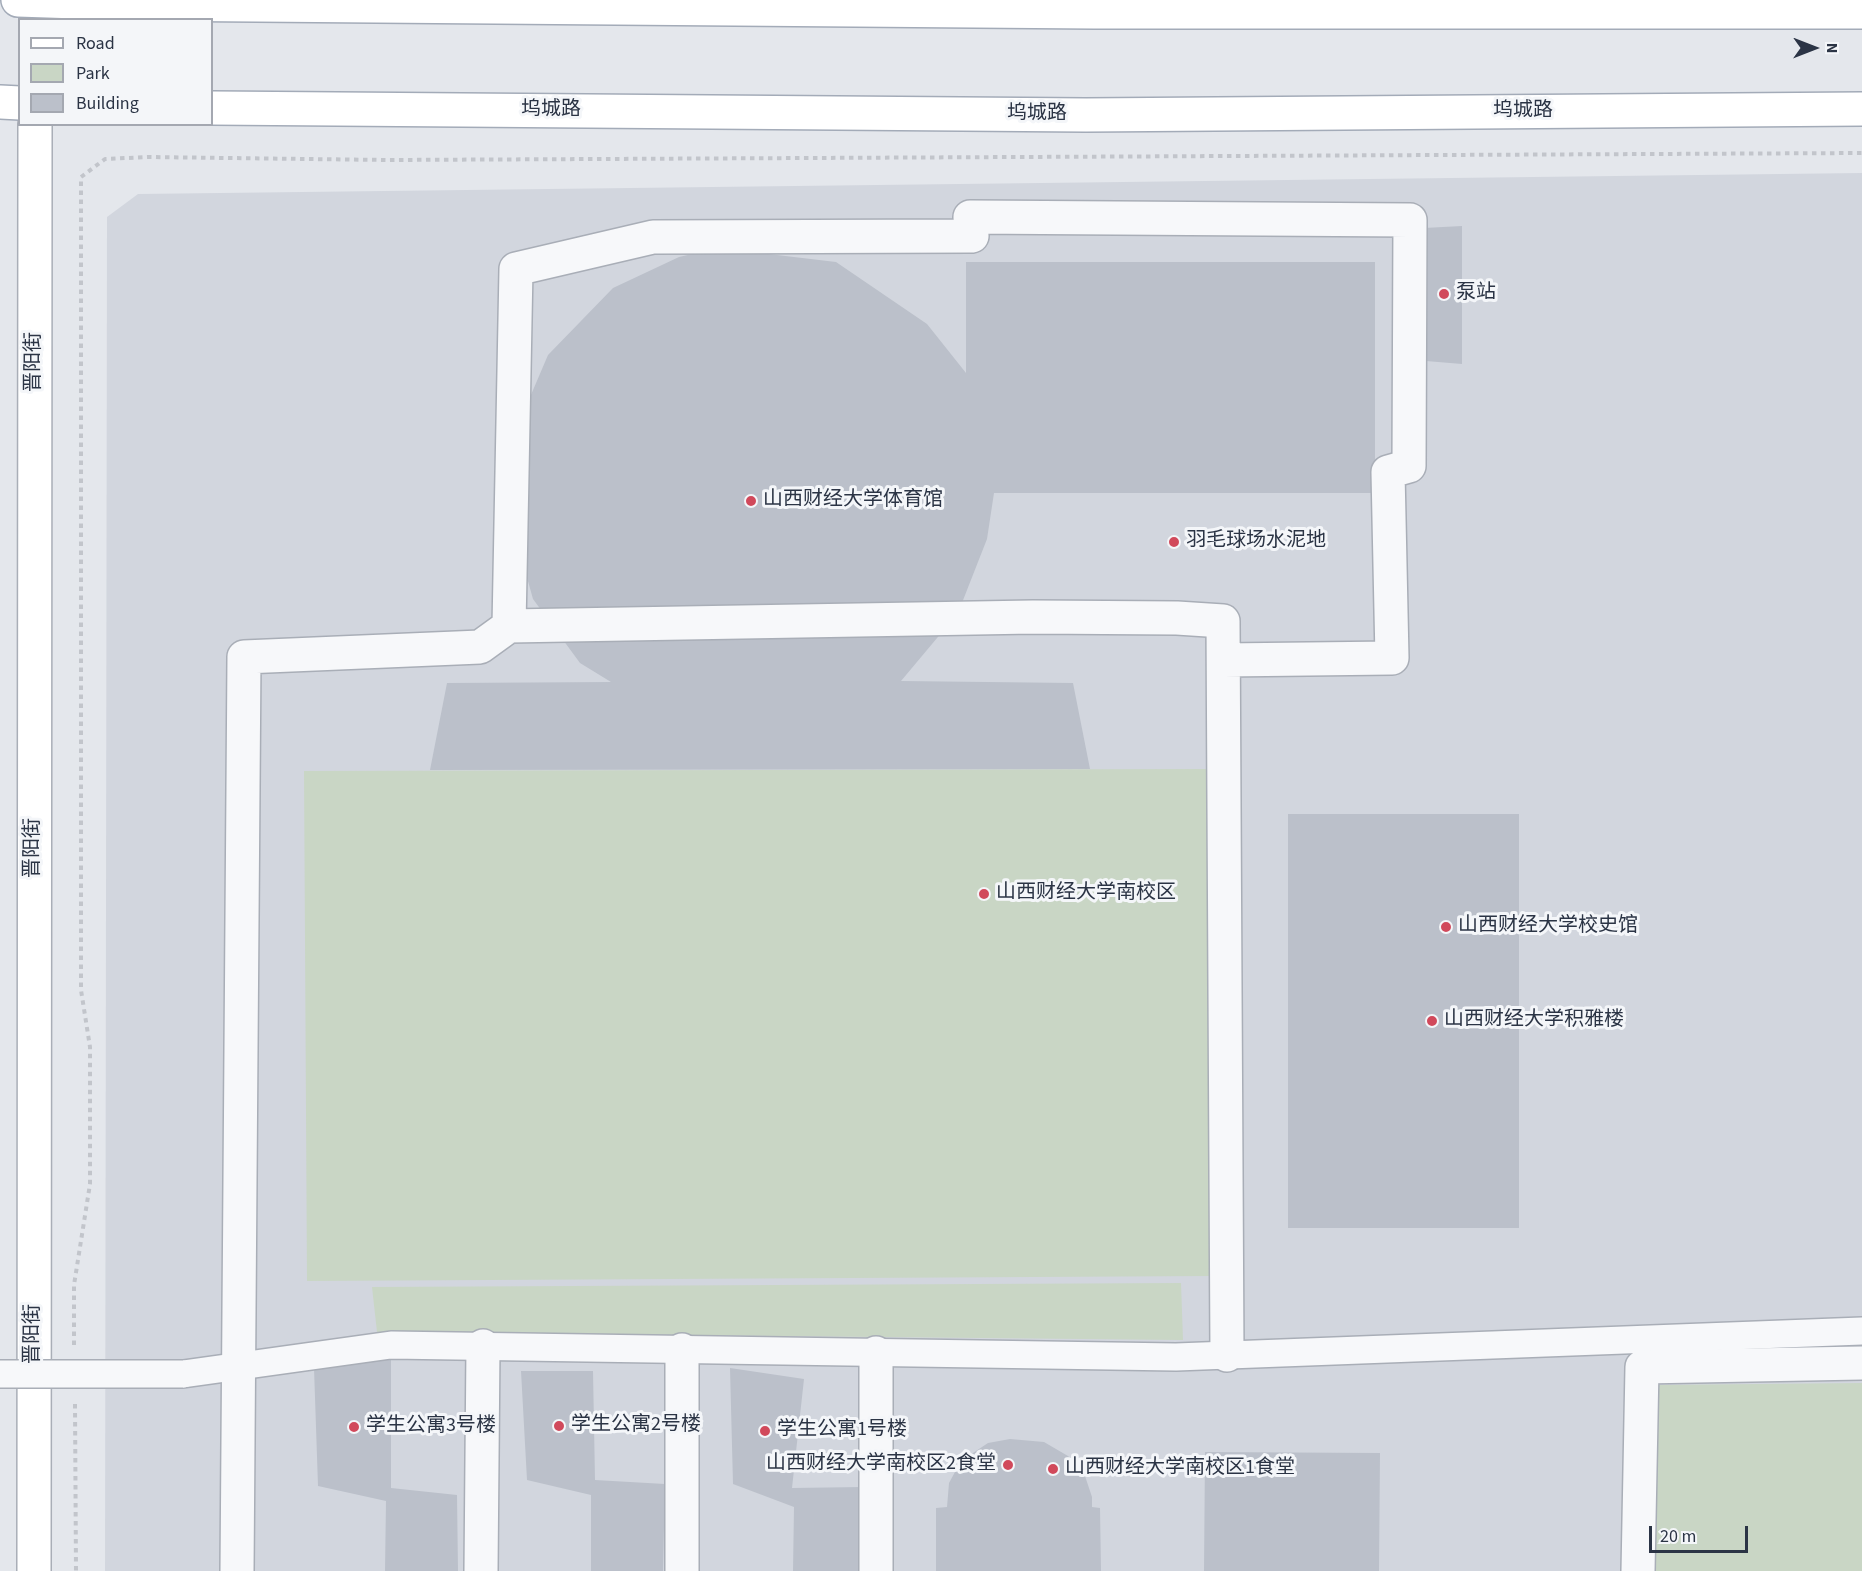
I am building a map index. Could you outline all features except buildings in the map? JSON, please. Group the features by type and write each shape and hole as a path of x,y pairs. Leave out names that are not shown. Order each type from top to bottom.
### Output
{"main road":[{"path":"30,5 328,3 1094,12 1862,12"},
{"path":"0,102 18,104"},
{"name":"坞城路","path":"213,108 1086,115 1862,109"},
{"name":"晋阳街","path":"34,1571 35,126"}],"street":[{"path":"509,626 516,269 653,237 972,236 970,217 1410,220 1409,466 1388,471 1392,658 1224,660"},
{"path":"237,1571 244,657 480,647 509,626 1033,617 1178,618 1223,621 1227,1355"},
{"path":"0,1374 183,1374 391,1345 1176,1357 1862,1331"},
{"path":"481,1571 483,1347"},
{"path":"682,1350 682,1571"},
{"path":"876,1353 876,1571"},
{"path":"1638,1571 1642,1367 1862,1363"}],"path":[{"path":"74,1356 74,1285 90,1184 90,1047 81,990 81,177 105,159 148,157 387,160 1862,153"},
{"path":"75,1392 76,1571"}],"shaded area":[{"name":"山西财经大学南校区","path":"1862,173 1862,1571 105,1571 107,217 138,194"}],"green space":[{"path":"1210,769 1213,1276 307,1281 304,771"},
{"path":"1181,1283 1183,1340 377,1332 372,1287"},
{"path":"1862,1383 1862,1571 1656,1571 1656,1385"}],"place":[{"name":"泵站","path":"1444,294"},
{"name":"山西财经大学体育馆","path":"751,501"},
{"name":"羽毛球场水泥地","path":"1174,542"},
{"name":"山西财经大学南校区","path":"984,894"},
{"name":"山西财经大学校史馆","path":"1446,927"},
{"name":"山西财经大学积雅楼","path":"1432,1021"},
{"name":"学生公寓2号楼","path":"559,1426"},
{"name":"学生公寓3号楼","path":"354,1427"},
{"name":"学生公寓1号楼","path":"765,1431"},
{"name":"山西财经大学南校区2食堂","path":"1008,1465"},
{"name":"山西财经大学南校区1食堂","path":"1053,1469"}]}
